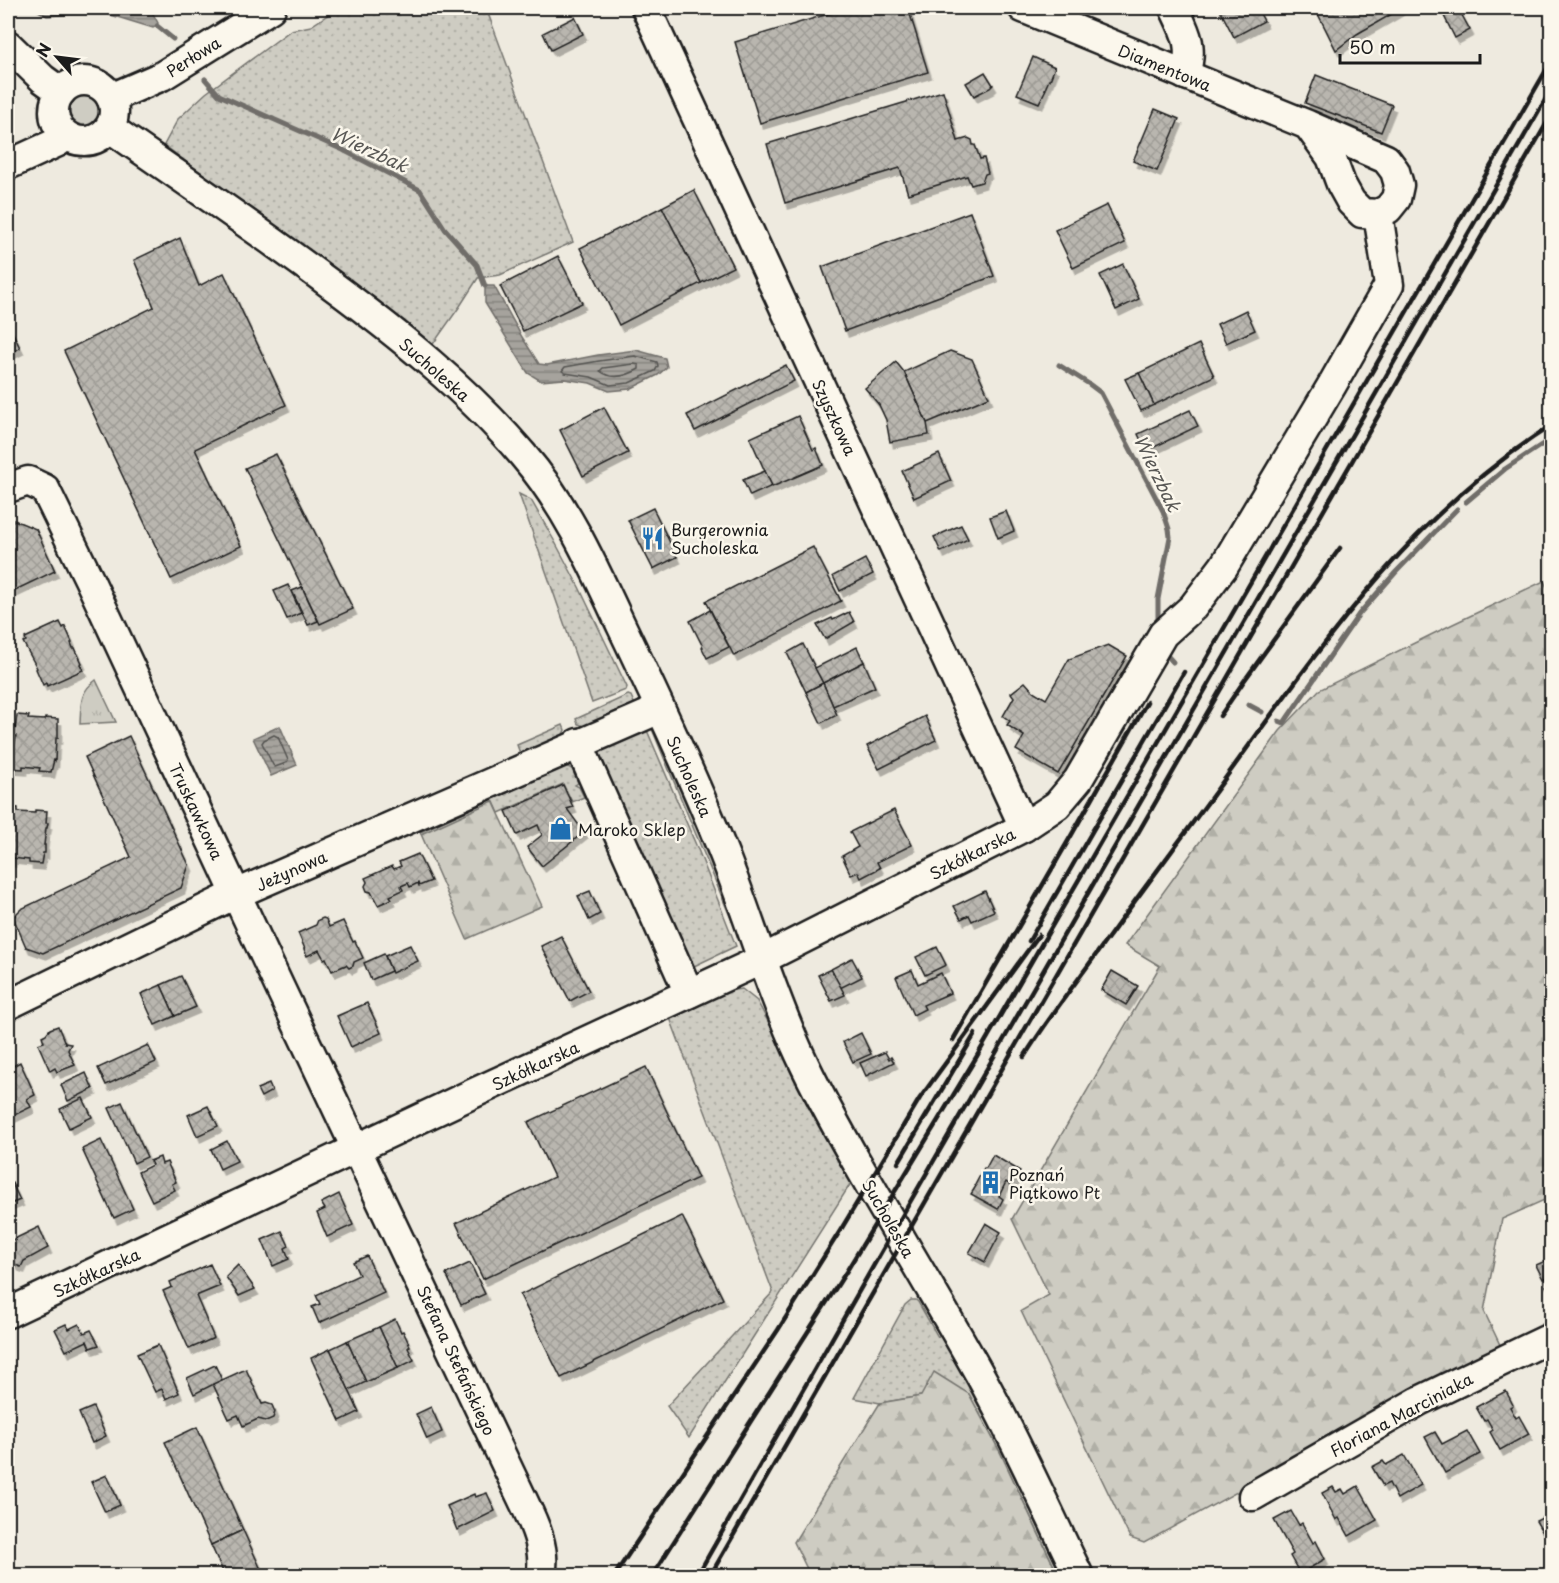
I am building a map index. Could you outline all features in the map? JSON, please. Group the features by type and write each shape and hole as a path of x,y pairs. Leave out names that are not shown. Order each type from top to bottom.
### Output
{"street":[{"name":"Perłowa","path":"111,98 162,76 271,8"},
{"name":"Szyszkowa","path":"646,8 1024,827"},
{"name":"Diamentowa","path":"1023,8 1386,159 1395,171 1399,185 1396,199 1388,209 1378,214"},
{"path":"1174,8 1189,46 1185,75"},
{"path":"8,45 43,79 62,92"},
{"path":"78,82 97,84 106,90 111,98 114,113 110,128 101,137 89,141 77,141 65,135 58,126 54,114 56,102 69,86 78,82"},
{"path":"1308,125 1331,157 1341,184 1352,202 1362,213 1378,214"},
{"name":"Sucholeska","path":"110,128 260,231 356,303 431,364 487,416 524,456 547,486 569,520 589,558 698,790 785,1020 816,1087 982,1379 1079,1575"},
{"path":"8,165 58,142 65,135"},
{"name":"Szkółkarska","path":"8,1313 763,959 1024,827 1057,805 1078,780 1163,634 1193,607 1224,566 1389,285 1378,214"},
{"name":"Truskawkowa","path":"18,484 45,489 357,1149"},
{"name":"Jeżynowa","path":"8,1005 236,894 660,709"},
{"path":"578,743 689,993"},
{"name":"Stefana Stefańskiego","path":"357,1149 539,1537 543,1566 541,1575"},
{"name":"Floriana Marciniaka","path":"1253,1496 1419,1401 1551,1337"}],"green space":[{"path":"338,8 486,8 573,242 500,275 478,278 431,347 164,145 178,119 206,93 291,30 311,26"},
{"path":"84,89 99,95 105,110 99,125 84,131 69,125 63,110 69,95"},
{"path":"519,494 531,500 555,542 627,687 626,690 592,703"},
{"path":"1544,581 1552,598 1551,1197 1502,1219 1484,1311 1501,1347 1144,1543 1130,1538 1021,1311 1049,1295 1012,1219 1160,966 1125,945 1280,731 1319,690"},
{"path":"96,680 116,722 80,724 84,694"},
{"path":"628,695 634,703 631,708 590,728 578,724 576,719"},
{"path":"563,725 565,730 560,742 521,756 517,745"},
{"path":"646,728 736,946 690,968 595,754 599,746"},
{"path":"652,729 658,731 737,919 732,921"},
{"path":"566,766 572,769 578,783 575,785 579,787 584,797 572,802 563,784 499,813 494,802 421,834 420,832"},
{"path":"493,801 542,906 467,939 421,834"},
{"path":"742,989 757,1001 853,1180 689,1438 667,1406 773,1292 670,1018 726,991"},
{"path":"911,1300 918,1302 938,1337 945,1334 1068,1575 1058,1575 1001,1454 969,1394 921,1396 880,1403 854,1398 905,1305"},
{"path":"934,1372 969,1394 1001,1454 1058,1575 810,1575 794,1542 880,1403 921,1396"}],"water":[{"path":"33,8 150,8 158,23 153,28 101,12 47,16"},
{"path":"485,286 494,286 539,364 547,365 636,350 665,358 667,367 658,375 630,389 609,391 590,383 564,379 541,381 528,373 485,303"},
{"path":"280,726 297,765 271,776 253,738"}],"building":[{"path":"848,8 908,8 928,72 760,123 735,42"},
{"path":"1219,8 1257,8 1264,21 1234,37"},
{"path":"1315,8 1401,8 1357,34 1336,50"},
{"path":"1440,8 1458,8 1470,30 1455,38"},
{"path":"575,17 583,34 551,50 543,33"},
{"path":"1033,57 1055,67 1039,103 1017,94"},
{"path":"985,72 993,85 974,96 966,83"},
{"path":"1316,75 1392,105 1381,132 1305,103"},
{"path":"943,91 958,141 968,138 972,140 980,159 984,158 988,173 985,174 982,182 971,185 967,176 908,194 900,168 785,203 767,144"},
{"path":"1155,109 1179,119 1157,171 1133,161"},
{"path":"694,190 733,267 701,283 662,207"},
{"path":"1107,205 1125,243 1073,268 1055,230"},
{"path":"662,207 701,283 619,325 580,248"},
{"path":"970,212 994,276 845,331 822,267"},
{"path":"180,238 199,286 224,273 286,405 195,449 241,546 171,579 64,351 154,307 134,260"},
{"path":"558,256 582,303 523,331 500,286"},
{"path":"1123,264 1139,299 1116,310 1100,275"},
{"path":"1246,310 1255,330 1226,343 1217,324"},
{"path":"13,333 20,348 8,354 8,336"},
{"path":"1199,344 1214,376 1154,405 1139,373"},
{"path":"950,351 972,359 989,397 927,423 904,372"},
{"path":"896,362 904,372 927,423 929,435 890,442 886,420 879,405 865,388"},
{"path":"786,365 794,381 695,431 687,415"},
{"path":"1139,373 1154,405 1141,411 1125,379"},
{"path":"604,407 628,453 583,476 560,430"},
{"path":"1190,410 1198,426 1146,451 1138,434"},
{"path":"798,416 813,450 816,448 823,465 772,487 750,438"},
{"path":"276,454 353,609 320,624 245,468"},
{"path":"939,454 951,481 914,498 902,471"},
{"path":"765,471 772,486 750,496 743,480"},
{"name":"Burgerownia Sucholeska","path":"653,508 677,557 653,569 628,520"},
{"path":"1006,511 1014,531 998,538 990,517"},
{"path":"14,520 36,529 55,571 11,592 8,586 8,523"},
{"path":"961,525 968,539 941,552 934,537"},
{"path":"813,547 841,601 734,656 706,601"},
{"path":"865,559 873,574 840,591 833,576"},
{"path":"288,585 301,613 287,619 274,591"},
{"path":"302,587 318,621 308,625 292,591"},
{"path":"710,610 729,647 707,658 690,621"},
{"path":"849,612 854,622 825,639 817,625"},
{"path":"60,622 63,628 65,626 83,670 47,686 46,683 43,685 23,642 26,641 25,638"},
{"path":"803,644 823,683 806,692 787,653"},
{"path":"1108,645 1127,656 1058,774 1016,750 1024,736 1007,725 1010,721 1003,716 1014,697 1011,693 1025,682 1033,691 1046,699 1069,659"},
{"path":"857,647 864,662 823,683 815,668"},
{"path":"864,662 875,687 833,706 823,683"},
{"path":"823,683 837,715 821,723 806,692"},
{"path":"17,715 29,716 28,719 58,719 55,761 51,772 23,766 23,769 10,768"},
{"path":"925,716 936,740 879,769 867,746"},
{"path":"129,736 189,865 181,888 43,953 26,947 13,917 21,909 131,857 85,757"},
{"name":"Maroko Sklep","path":"563,785 573,807 567,809 584,832 542,866 527,847 542,835 538,825 517,835 506,811"},
{"path":"8,807 18,808 18,812 47,811 45,853 43,853 41,864 12,858 12,861 8,861"},
{"path":"894,810 912,845 877,862 880,868 861,878 858,872 851,875 842,856 858,847 850,832"},
{"path":"418,854 431,881 419,886 418,883 410,887 408,883 401,886 403,890 390,896 392,899 378,905 371,892 367,891 365,878 392,866 394,869 401,866 399,862"},
{"path":"590,891 600,914 589,920 578,896"},
{"path":"985,891 994,911 972,921 969,915 961,919 954,906"},
{"path":"326,919 329,927 343,921 363,958 354,962 353,966 349,968 346,965 332,971 319,950 307,956 298,933 316,925 318,920"},
{"path":"561,936 589,991 570,1001 541,946"},
{"path":"410,945 418,961 392,973 385,956"},
{"path":"937,947 946,965 925,975 916,957"},
{"path":"384,954 391,971 371,980 364,963"},
{"path":"852,958 862,977 840,988 831,969"},
{"path":"831,969 845,995 831,1001 818,975"},
{"path":"912,970 918,984 941,973 950,993 923,1005 925,1009 913,1015 896,977"},
{"path":"1112,971 1138,986 1126,1005 1101,990"},
{"path":"181,976 196,1007 175,1016 161,985"},
{"path":"161,985 175,1016 155,1025 141,994"},
{"path":"367,1003 381,1033 351,1047 337,1016"},
{"path":"58,1026 65,1043 71,1044 68,1050 75,1065 57,1072 55,1068 50,1071 38,1044 44,1042 42,1036"},
{"path":"861,1033 871,1054 853,1062 843,1042"},
{"path":"148,1045 156,1062 106,1085 98,1068"},
{"path":"885,1052 894,1062 866,1076 860,1063"},
{"path":"20,1062 35,1095 27,1099 31,1107 8,1118 8,1071 11,1069 8,1067"},
{"path":"646,1067 698,1178 483,1279 456,1223 554,1177 528,1122"},
{"path":"86,1073 93,1089 68,1101 61,1085"},
{"path":"269,1084 272,1091 261,1097 257,1089"},
{"path":"83,1098 92,1117 69,1128 60,1109"},
{"path":"122,1102 147,1157 134,1163 109,1108"},
{"path":"208,1106 218,1126 197,1136 188,1115"},
{"path":"101,1140 133,1209 114,1218 82,1149"},
{"path":"227,1141 237,1161 220,1169 211,1149"},
{"name":"Poznań Piątkowo Pt","path":"993,1155 1020,1171 1011,1185 1006,1182 999,1196 1003,1199 998,1209 971,1194"},
{"path":"160,1157 162,1164 167,1162 176,1182 172,1184 175,1190 152,1201 138,1172 152,1165 150,1161"},
{"path":"8,1178 20,1200 8,1205"},
{"path":"339,1194 353,1225 327,1237 317,1213 325,1209 321,1203"},
{"path":"682,1216 723,1299 561,1378 520,1295"},
{"path":"986,1223 1001,1232 985,1262 969,1253"},
{"path":"39,1227 48,1248 24,1261 21,1267 15,1265 8,1250 8,1242"},
{"path":"282,1231 289,1246 285,1248 289,1259 273,1266 262,1240"},
{"path":"367,1256 384,1293 319,1323 312,1307 320,1304 316,1295 359,1275 353,1262"},
{"path":"1552,1258 1552,1298 1546,1286 1550,1285 1546,1277 1543,1279 1536,1265"},
{"path":"470,1263 485,1294 461,1305 446,1274"},
{"path":"210,1264 220,1286 196,1296 214,1338 189,1349 163,1291 172,1287 170,1282"},
{"path":"238,1265 255,1289 239,1296 226,1277"},
{"path":"395,1319 410,1346 408,1348 414,1360 398,1368 379,1327"},
{"path":"66,1324 69,1329 79,1324 84,1333 91,1330 99,1345 90,1348 87,1341 66,1351 55,1329"},
{"path":"379,1327 398,1368 366,1382 347,1341"},
{"path":"347,1341 366,1382 349,1390 330,1349"},
{"path":"158,1345 179,1393 166,1399 162,1389 155,1392 137,1354"},
{"path":"330,1349 359,1412 340,1421 311,1358"},
{"path":"215,1365 222,1380 194,1394 187,1378"},
{"path":"246,1369 262,1404 272,1405 275,1412 273,1418 266,1421 258,1419 243,1426 238,1415 229,1419 213,1384"},
{"path":"1506,1391 1513,1405 1510,1407 1516,1418 1519,1416 1529,1434 1500,1450 1490,1432 1493,1430 1487,1419 1484,1421 1476,1407"},
{"path":"93,1407 106,1436 92,1443 79,1413"},
{"path":"431,1407 442,1432 427,1439 416,1414"},
{"path":"197,1427 243,1530 211,1545 165,1442"},
{"path":"1467,1431 1480,1454 1445,1473 1425,1437 1435,1432 1442,1444"},
{"path":"1404,1455 1421,1485 1397,1499 1389,1483 1383,1486 1372,1467 1383,1461 1386,1465"},
{"path":"107,1475 120,1505 105,1512 91,1482"},
{"path":"1358,1486 1377,1520 1349,1536 1339,1518 1336,1520 1322,1493 1333,1487 1336,1492 1342,1489 1345,1494"},
{"path":"487,1493 495,1511 457,1530 447,1506 474,1494 475,1497"},
{"path":"1291,1511 1299,1525 1302,1523 1313,1543 1316,1541 1325,1559 1300,1574 1290,1556 1293,1554 1274,1520"},
{"path":"1552,1513 1552,1548 1536,1521"},
{"path":"243,1530 264,1576 225,1576 211,1545"}],"waterway":[{"name":"Wierzbak","path":"157,26 173,39"},
{"name":"Wierzbak","path":"205,79 219,95 343,150 420,190 445,229 477,265 485,286"},
{"name":"Wierzbak","path":"1059,365 1101,393 1163,511 1170,537 1158,599 1158,620"},
{"name":"Wierzbak","path":"1466,502 1505,469 1552,438"},
{"name":"Wierzbak","path":"1279,721 1284,723 1359,614 1457,509"},
{"name":"Wierzbak","path":"1163,651 1173,662"},
{"name":"Wierzbak","path":"1249,705 1262,712"}],"railway":[{"path":"652,1576 846,1272 977,1056 1552,60"},
{"path":"697,1576 1552,88"},
{"path":"710,1576 1552,114"},
{"path":"1024,1057 1281,701 1361,599 1403,550 1449,505 1498,463 1552,425"},
{"path":"1220,716 1340,548"},
{"path":"1029,941 1184,672"},
{"path":"953,1040 1147,702"},
{"path":"614,1576 778,1330 920,1098 1039,935"},
{"path":"898,1163 975,1034"}],"place":[{"name":"Burgerownia Sucholeska","path":"653,538"},
{"name":"Maroko Sklep","path":"560,829"},
{"name":"Poznań Piątkowo Pt","path":"991,1183"}]}
